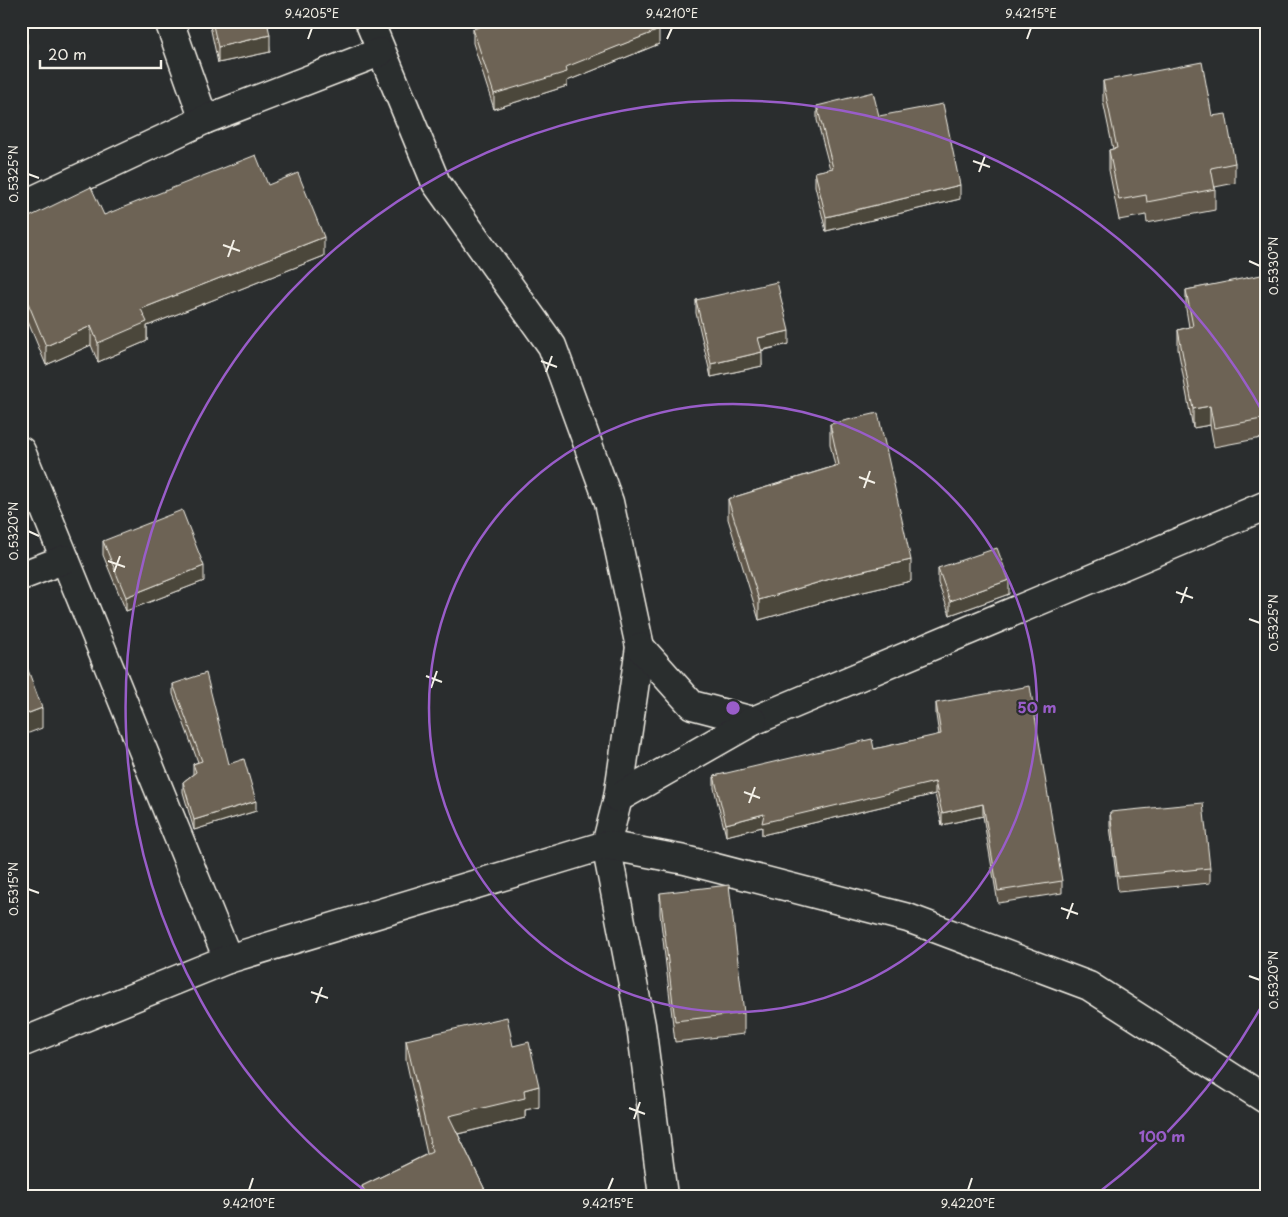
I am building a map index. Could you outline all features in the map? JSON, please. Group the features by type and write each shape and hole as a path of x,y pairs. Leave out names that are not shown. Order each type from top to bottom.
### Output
{"street":[{"path":"169,21 204,120"},
{"path":"370,21 380,52 436,183 552,346 609,502 640,647 618,798 606,845 641,1025 663,1196"},
{"path":"21,206 204,120 380,52"},
{"path":"21,451 228,959"},
{"path":"618,798 753,721 1267,505"},
{"path":"21,576 65,558"},
{"path":"640,647 692,705 753,721"},
{"path":"21,1043 228,959 606,845 685,860 908,918 1089,986 1267,1100"}],"building":[{"path":"212,21 267,21 270,35 218,47"},
{"path":"498,21 655,21 659,30 566,67 567,72 494,94 473,29"},
{"path":"21,26 27,44 21,46"},
{"path":"1202,62 1212,116 1226,114 1235,163 1211,168 1215,189 1147,202 1146,195 1119,200 1109,150 1117,148 1103,81"},
{"path":"873,92 879,116 943,104 960,185 826,217 815,172 833,168 817,106"},
{"path":"256,155 268,185 298,173 324,237 141,309 147,322 98,343 91,326 46,346 21,286 21,221 91,187 104,215"},
{"path":"1266,274 1267,418 1214,428 1210,406 1193,409 1178,330 1193,326 1186,290"},
{"path":"777,282 789,331 758,338 762,352 711,364 696,300"},
{"path":"878,413 911,560 837,577 759,600 728,499 839,465 830,424"},
{"path":"182,510 204,566 126,597 103,541"},
{"path":"997,548 1009,580 950,601 938,568"},
{"path":"21,651 42,708 21,716"},
{"path":"206,673 229,764 244,759 256,801 194,820 183,782 196,772 193,764 202,761 173,684"},
{"path":"1030,686 1062,881 998,891 983,804 942,813 935,782 762,823 764,814 726,824 714,776 872,739 874,749 941,734 936,703"},
{"path":"1203,803 1210,868 1118,877 1110,812"},
{"path":"729,885 744,1013 675,1021 660,893"},
{"path":"507,1017 513,1046 529,1042 539,1086 524,1090 525,1098 449,1116 488,1196 367,1196 362,1186 432,1152 406,1040"}]}
